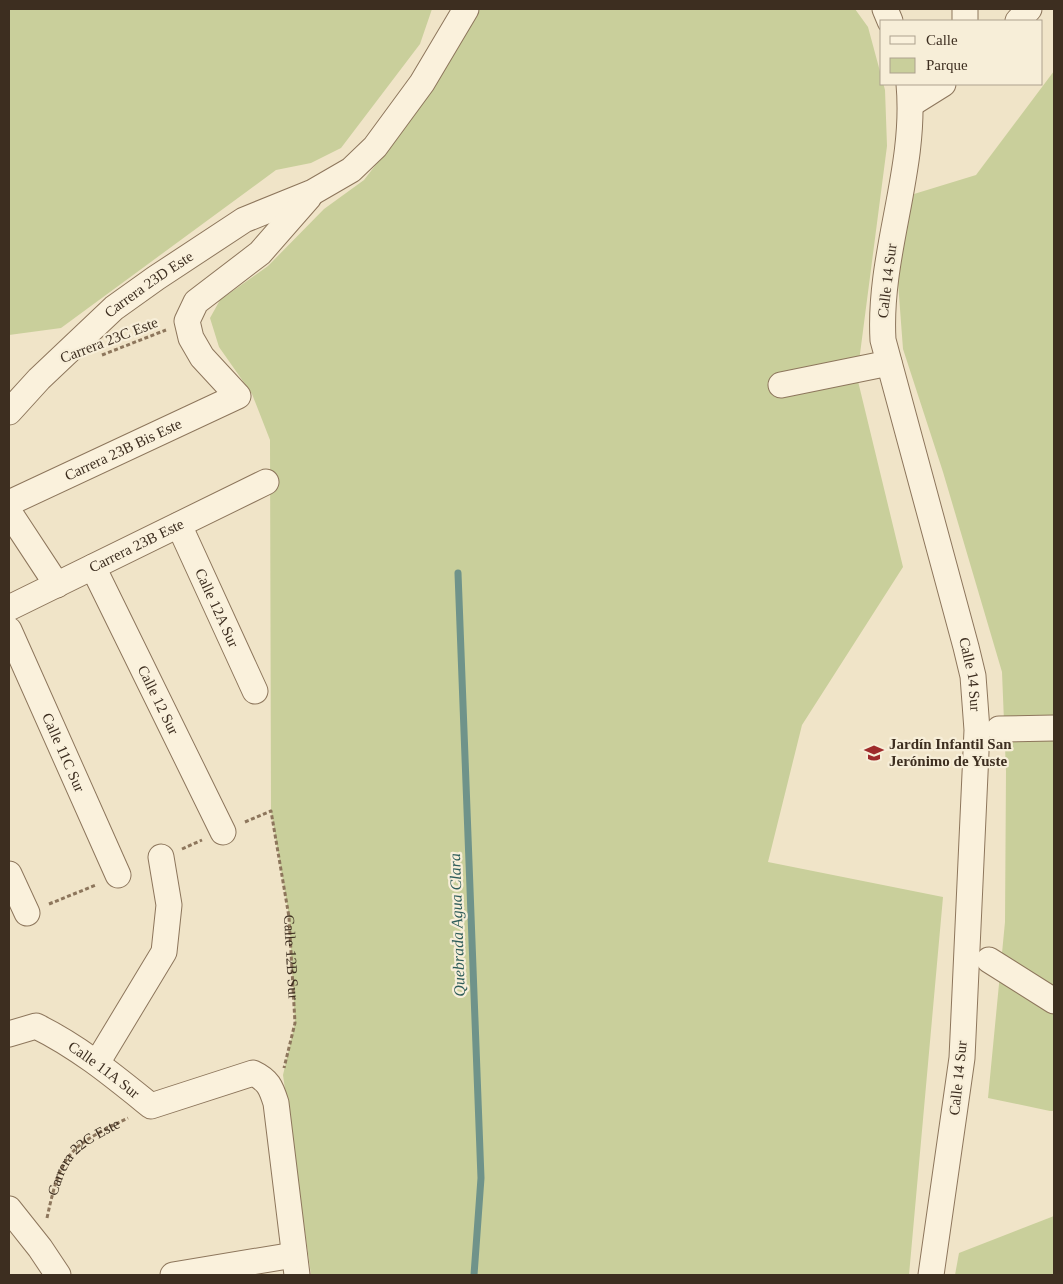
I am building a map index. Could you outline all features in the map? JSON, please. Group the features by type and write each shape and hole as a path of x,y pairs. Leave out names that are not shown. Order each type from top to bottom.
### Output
{"street":[{"path":"1019,20 1029,9"},
{"name":"Carrera 23D Este","path":"9,412 39,379 114,308 244,220 313,192 351,170 375,147 422,83 464,14"},
{"path":"910,94 939,85"},
{"name":"Calle 14 Sur","path":"910,94 909,138 882,302 883,340 966,647 976,701 976,782 962,1058 932,1275"},
{"name":"Carrera 23D Este","path":"187,321 196,302 260,253 313,192"},
{"name":"Carrera 23B Bis Este","path":"9,504 238,396 202,357 191,338 187,321"},
{"path":"781,385 889,363"},
{"name":"Carrera 23B Este","path":"9,608 266,482"},
{"path":"9,512 57,584"},
{"name":"Calle 12A Sur","path":"179,525 254,690"},
{"name":"Calle 12 Sur","path":"94,566 223,832"},
{"name":"Calle 11C Sur","path":"9,630 118,875"},
{"path":"999,729 1054,728"},
{"path":"97,1063 164,952 169,905 162,857"},
{"path":"9,874 27,914"},
{"path":"989,960 1054,1001"},
{"name":"Calle 11A Sur","path":"9,1034 36,1026 54,1035 97,1063 151,1106"},
{"path":"151,1106 253,1073 271,1086 276,1103 296,1265 173,1275"},
{"path":"9,1210 40,1248 58,1275"}],"path":[{"name":"Carrera 23C Este","path":"94,357 187,321"},
{"name":"Calle 12B Sur","path":"271,811 290,916 295,1023 276,1103"},
{"name":"Carrera 22C Este","path":"40,1248 54,1185 60,1168 72,1151 88,1138 151,1106"}],"green space":[{"path":"9,9 432,9 420,44 341,148 311,163 276,170 61,328 9,335"},
{"path":"480,9 855,9 868,27 880,71 880,85 884,85 885,90 887,146 857,377 903,567 802,725 768,862 943,897 909,1275 311,1275 283,1075 295,1023 289,916 271,811 270,440 252,394 219,347 210,318 220,300 268,266 324,209 364,180 419,109"},
{"path":"1054,71 1054,1111 1050,1111 988,1098 1005,922 1006,771 1002,672 943,472 903,349 897,269 914,194 976,175"},
{"path":"1054,1216 1054,1275 955,1275 959,1253"}],"waterway":[{"name":"Quebrada Agua Clara","path":"458,573 481,1178 474,1275"}],"place":[{"name":"Jardín Infantil San Jerónimo de Yuste","path":"874,753"}]}
